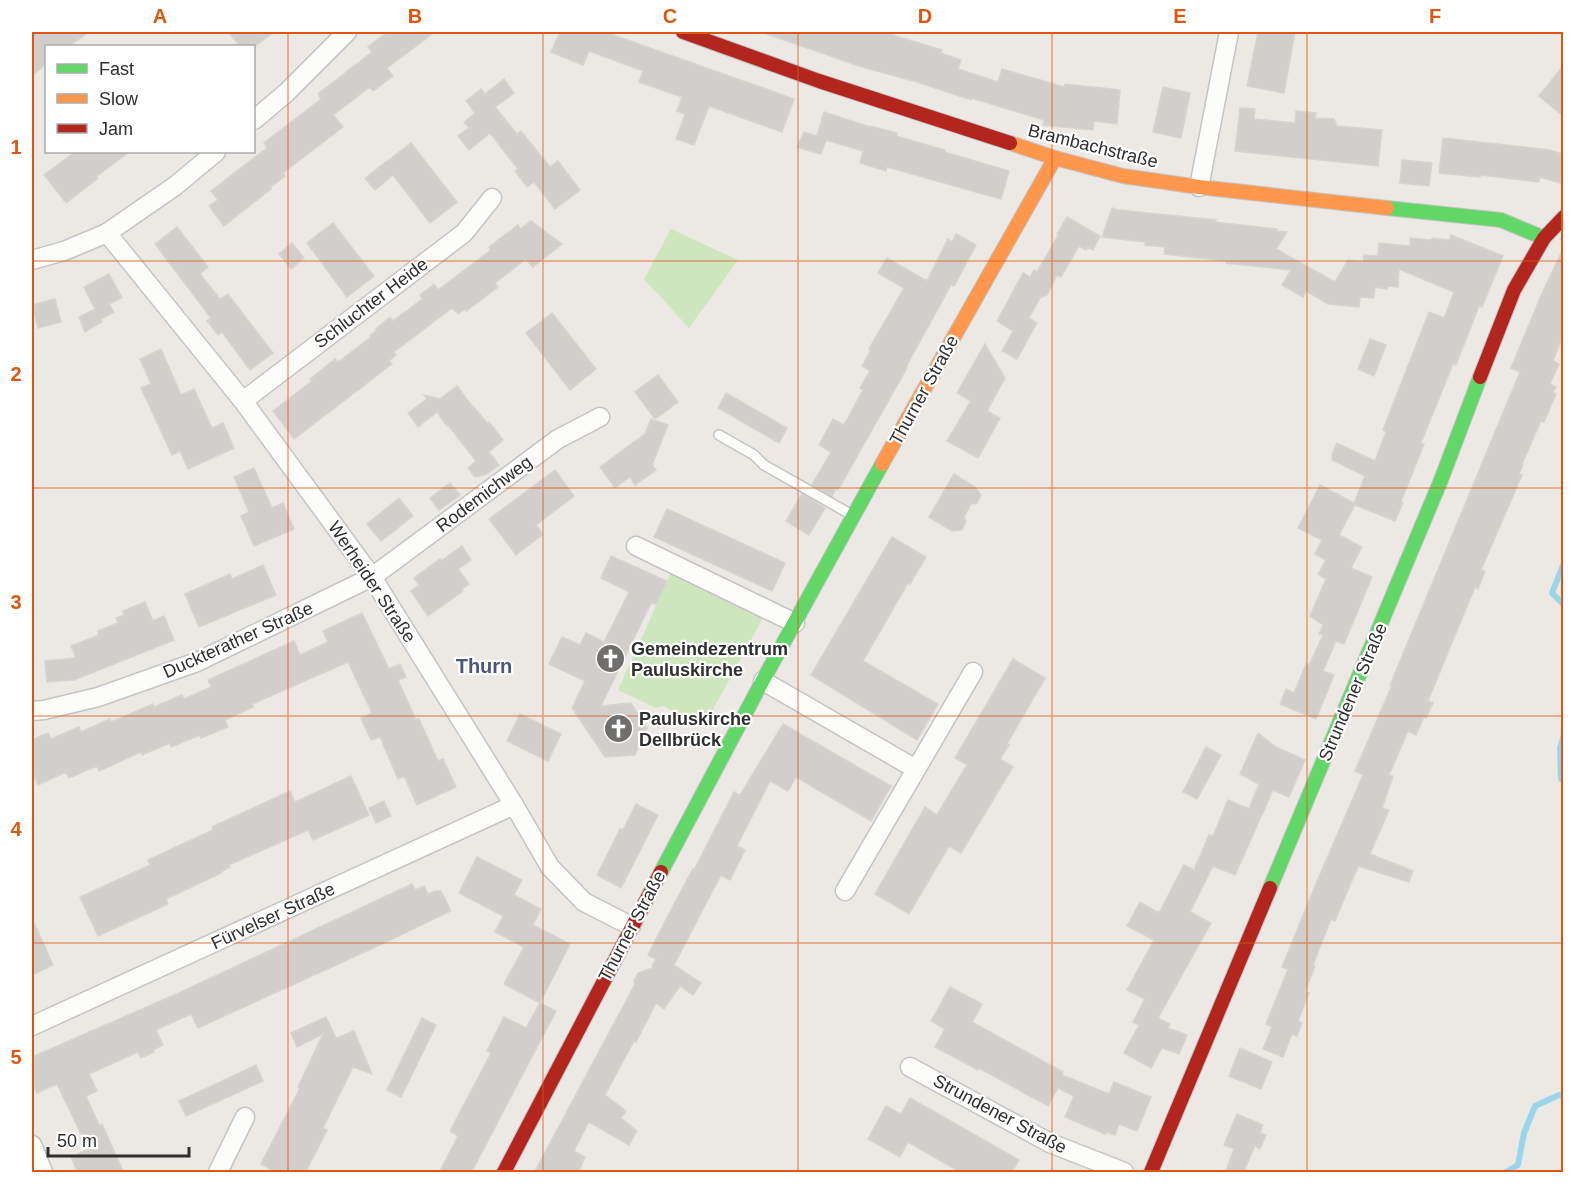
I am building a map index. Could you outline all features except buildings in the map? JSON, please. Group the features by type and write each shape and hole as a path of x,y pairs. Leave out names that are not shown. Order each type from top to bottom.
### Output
{"street":[{"path":"255,119 286,93 347,32"},
{"name":"Brambachstraße","path":"683,32 819,81 1055,158 1123,176 1199,188 1502,220 1544,238"},
{"path":"1199,188 1229,32"},
{"path":"32,260 64,251 107,233 175,186 215,153"},
{"name":"Thurner Straße","path":"504,1173 631,927 763,681 1055,158"},
{"name":"Schluchter Heide","path":"243,401 464,232 492,198"},
{"name":"Strundener Straße","path":"1151,1173 1442,480 1514,290 1544,238 1563,218"},
{"name":"Werheider Straße","path":"107,233 243,401 372,577 550,867 584,902 631,927"},
{"name":"Rodemichweg","path":"372,577 558,439 600,417"},
{"path":"636,546 795,623"},
{"name":"Duckterather Straße","path":"32,711 98,697 196,662 372,577"},
{"path":"845,891 973,672"},
{"path":"763,681 916,769"},
{"name":"Fürvelser Straße","path":"32,1026 514,806"},
{"name":"Strundener Straße","path":"910,1067 1050,1143 1124,1173"},
{"path":"218,1173 245,1117"},
{"path":"32,1145 43,1173"}],"lane":[{"path":"719,435 754,455 764,465 854,516"}],"green space":[{"path":"671,229 738,260 689,328 644,279"},
{"path":"671,573 763,618 704,726 663,706 656,708 618,690"}],"waterway":[{"path":"1564,563 1552,593 1564,605"},
{"path":"1564,735 1560,748 1561,779 1564,781"},
{"path":"1506,1172 1518,1165 1524,1133 1535,1106 1559,1095 1564,1096"}],"traffic: fast":[{"path":"1387,208 1501,220 1544,238"},
{"path":"1270,888 1441,480 1480,377"},
{"path":"661,872 882,464"}],"traffic: slow":[{"path":"1010,143 1123,176 1387,208"},
{"path":"882,464 1055,158"}],"traffic: jam":[{"path":"683,32 819,81 1010,143"},
{"path":"1480,377 1514,290 1544,238 1564,217"},
{"path":"504,1172 661,872"},
{"path":"1151,1172 1270,888"}],"place":[{"name":"Gemeindezentrum Pauluskirche","path":"610,659"},
{"name":"Pauluskirche Dellbrück","path":"618,729"}],"district":[{"name":"Thurn","path":"484,666"}]}
